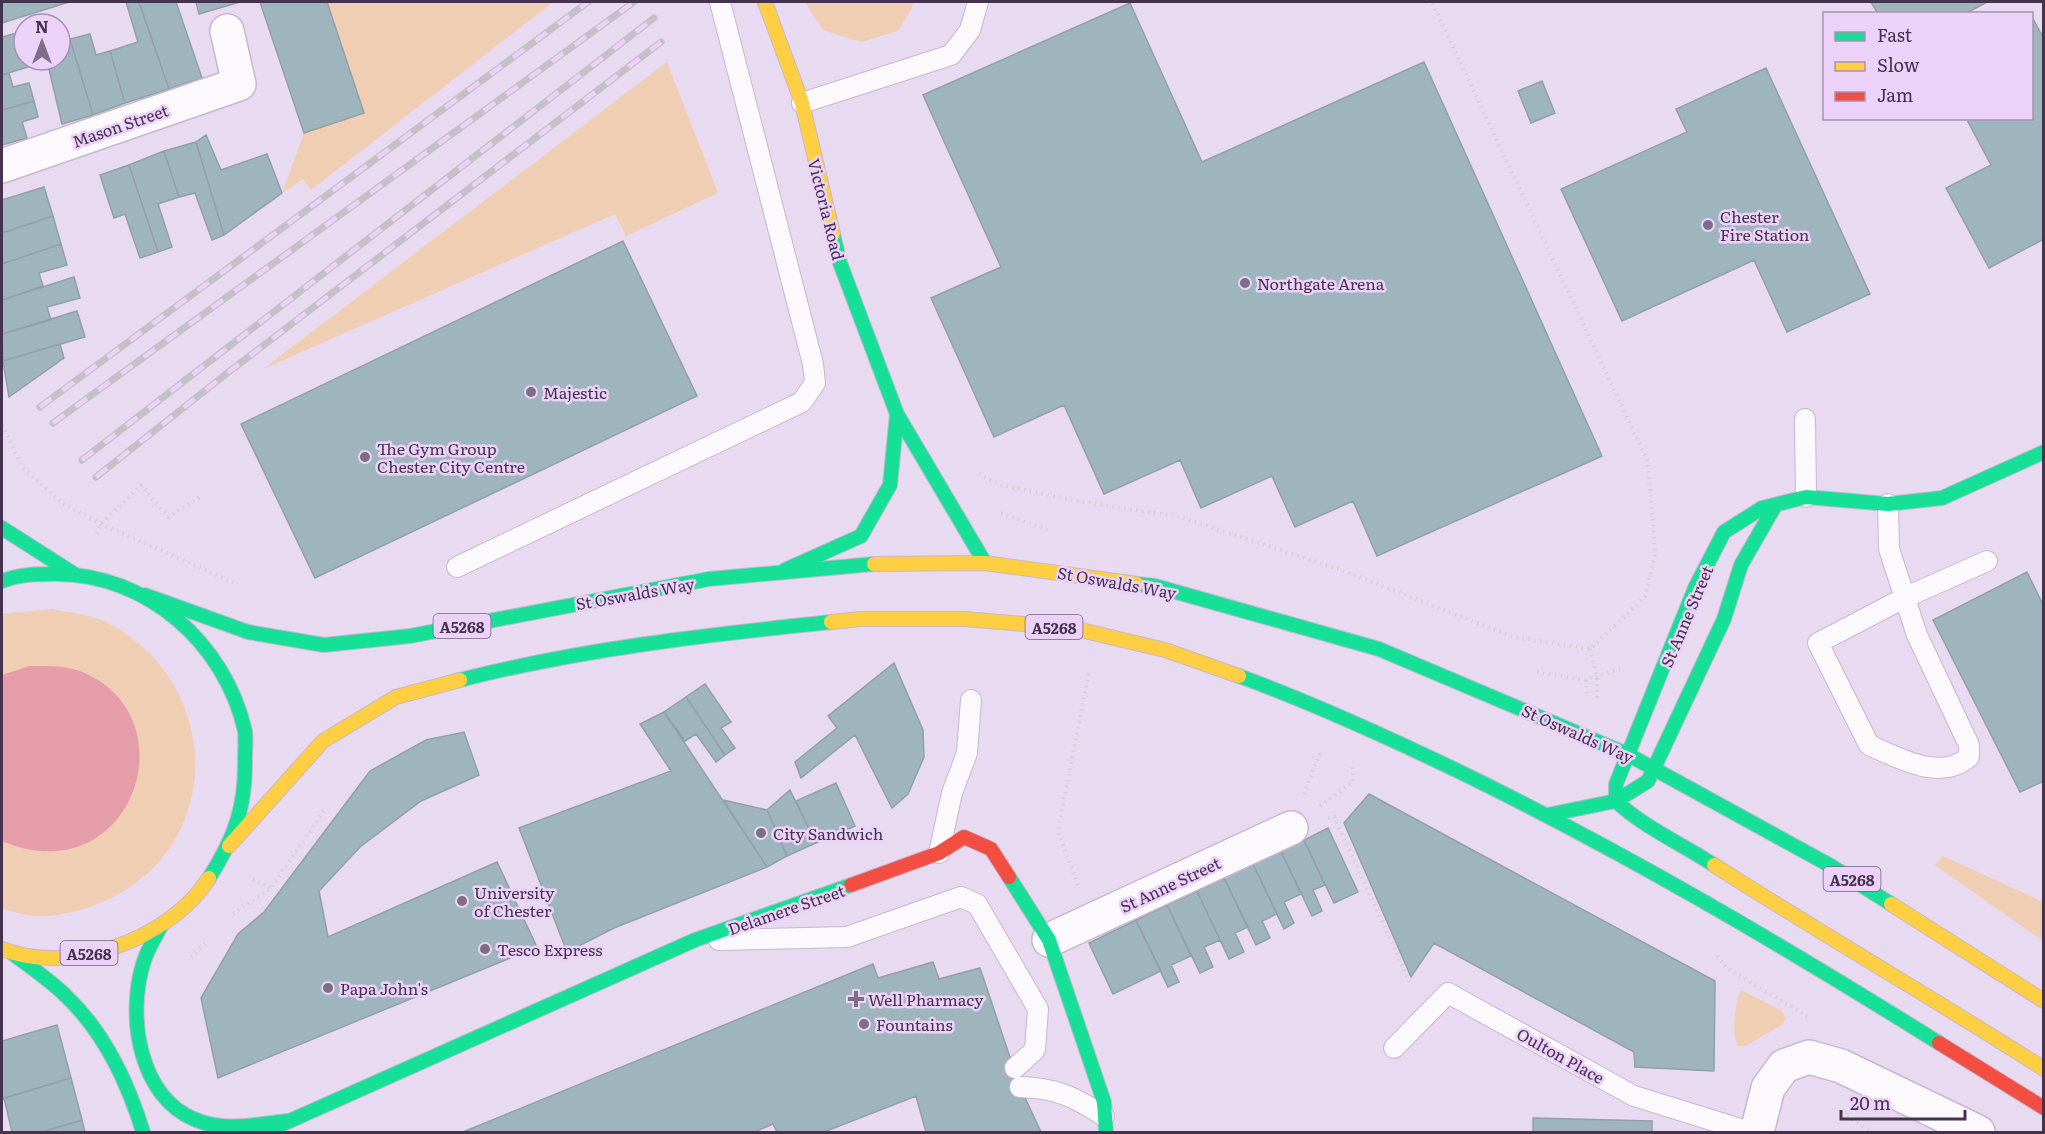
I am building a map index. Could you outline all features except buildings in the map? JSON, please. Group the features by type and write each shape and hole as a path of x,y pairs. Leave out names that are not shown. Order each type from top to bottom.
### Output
{"main road":[{"name":"Victoria Road","path":"765,2 802,103 840,264 897,414 985,563"},
{"name":"Victoria Road","path":"783,570 861,536 890,485 897,414"},
{"name":"St Anne Street","path":"1616,801 1616,784 1628,754 1695,588 1724,532 1762,508 1806,497 1888,504 1942,498 2043,452"},
{"name":"St Anne Street","path":"1655,769 1724,619 1741,566 1775,506"},
{"path":"2,528 74,574"},
{"name":"St Oswalds Way","path":"145,595 248,632 324,645 410,636 709,579 783,570 891,562 985,563 1155,586 1379,649 1628,754 1831,866 2043,1001"},
{"name":"A5268","path":"2,581 21,574 74,574 110,581 145,595 191,630 226,677 244,732 246,790 230,846"},
{"name":"A5268","path":"7,951 64,958 115,948 161,926 201,891 230,846 323,741 396,697 527,663 712,634 860,619 965,619 1072,628 1165,650 1272,688 1378,733 1547,814 1676,885 1823,971 2043,1108"},
{"path":"1547,814 1616,801 1648,781 1655,769"},
{"path":"1616,801 1632,817 1668,835 1803,922 1932,997 2043,1070"},
{"name":"Delamere Street","path":"265,1132 298,1120 695,940 939,854 964,837 991,849 1049,940 1089,1052 1104,1102 1105,1124"},
{"name":"Delamere Street","path":"161,926 142,966 137,1001 138,1040 151,1077 164,1099 186,1115 212,1124 232,1126 298,1120"},
{"path":"7,951 74,1003 99,1036 137,1110 143,1132"}],"street":[{"name":"Mason Street","path":"2,166 239,84 227,31"},
{"name":"St Anne Street","path":"1049,940 1291,828"},
{"path":"1757,1132 1768,1088 1784,1066 1809,1057 1841,1066 1978,1132"}],"lane":[{"path":"457,567 802,402 815,383 813,364 720,2"},
{"path":"802,103 951,55 970,30 978,2"},
{"path":"1806,419 1806,497"},
{"path":"1888,504 1889,549 1906,597 1917,635 1969,745 1969,758 1961,764 1948,768 1932,768 1907,761 1869,745 1818,643 1906,597 1987,561"},
{"path":"939,854 952,793 967,753 971,700"},
{"path":"695,940 847,937 961,897 977,904 1038,1009 1035,1050 1018,1078 1073,1096 1105,1124"},
{"name":"Oulton Place","path":"1394,1048 1448,993 1634,1096 1750,1132"}],"path":[{"path":"973,471 1001,485 1083,502 1181,518 1344,571 1514,637 1590,649 1645,597 1655,554 1648,462 1431,2"},
{"path":"2,425 22,467 62,503 101,524"},
{"path":"98,534 101,524 141,485 168,517 200,496"},
{"path":"1090,663 1086,696 1058,831 1091,920"},
{"path":"1291,828 1324,744"},
{"path":"1291,828 1353,782 1353,753"},
{"path":"229,918 271,888 326,808"},
{"path":"1291,828 1334,817 1417,998 1420,1020"},
{"path":"245,876 271,888"},
{"path":"185,963 214,933"},
{"path":"1715,953 1727,968 1818,1023"},
{"path":"1864,1077 1845,1115 1872,1132"}],"shaded area":[{"path":"327,2 553,2 311,190 303,179 282,193 304,133 364,113"},
{"path":"805,2 913,2 911,10 898,31 861,42 823,30"},
{"path":"667,62 718,193 626,236 615,214 263,369"},
{"path":"53,609 100,619 144,648 171,681 189,719 195,760 191,800 176,838 149,872 111,898 93,906 63,914 33,916 2,909 2,614"},
{"path":"29,666 66,668 87,674 118,697 135,728 139,763 131,796 112,825 83,845 46,851 2,841 2,675"},
{"path":"1943,856 2043,902 2043,941 1935,865"},
{"path":"1741,990 1782,1011 1786,1019 1782,1025 1745,1046 1738,1046 1734,1026"}],"railway":[{"path":"40,407 588,2"},
{"path":"53,423 634,2"},
{"path":"82,460 654,18"},
{"path":"96,477 226,374 661,42"}],"traffic: fast":[{"path":"833,234 840,263 897,414 985,563"},
{"path":"785,570 861,536 890,485 897,414"},
{"path":"1714,865 1650,827 1616,801 1616,784 1695,588 1724,532 1762,508 1806,497 1888,504 1942,498 2044,452"},
{"path":"1547,815 1616,801 1648,781 1724,619 1741,565 1775,506"},
{"path":"2,528 74,574"},
{"path":"145,595 248,632 324,645 410,636 709,579 874,564"},
{"path":"2,581 35,574 56,574 89,577 121,586 151,600 177,620 200,643 220,669 235,699 245,731 245,776 237,821 226,849 209,878"},
{"path":"1137,584 1155,586 1379,649 1627,754 1831,866 1891,904"},
{"path":"460,680 598,651 831,622"},
{"path":"1239,676 1403,745 1580,833 1821,970 1939,1043"},
{"path":"1009,877 1049,940 1104,1102 1106,1132"},
{"path":"265,1132 695,940 851,885"},
{"path":"161,926 143,964 138,985 137,1008 142,1053 150,1075 161,1093 177,1109 207,1124 242,1126 288,1121"},
{"path":"12,953 60,990 92,1026 122,1077 143,1132"}],"traffic: slow":[{"path":"765,2 802,103 833,234"},
{"path":"874,564 985,563 1137,584"},
{"path":"831,622 860,619 965,619 1072,628 1165,650 1239,676"},
{"path":"229,846 323,741 396,697 460,680"},
{"path":"1714,865 2044,1069"},
{"path":"2,949 29,956 57,958 87,954 116,946 170,919 192,900 209,878"},
{"path":"1891,904 2044,1001"}],"traffic: jam":[{"path":"851,885 939,853 964,837 991,849 1009,877"},
{"path":"1939,1043 2044,1108"}],"place":[{"name":"Chester Fire Station","path":"1708,225"},
{"name":"Northgate Arena","path":"1245,283"},
{"name":"Majestic","path":"531,392"},
{"name":"The Gym Group Chester City Centre","path":"365,457"},
{"name":"City Sandwich","path":"761,833"},
{"name":"University of Chester","path":"462,901"},
{"name":"Tesco Express","path":"485,949"},
{"name":"Papa John's","path":"328,988"},
{"name":"Well Pharmacy","path":"856,999"},
{"name":"Fountains","path":"864,1024"}]}
